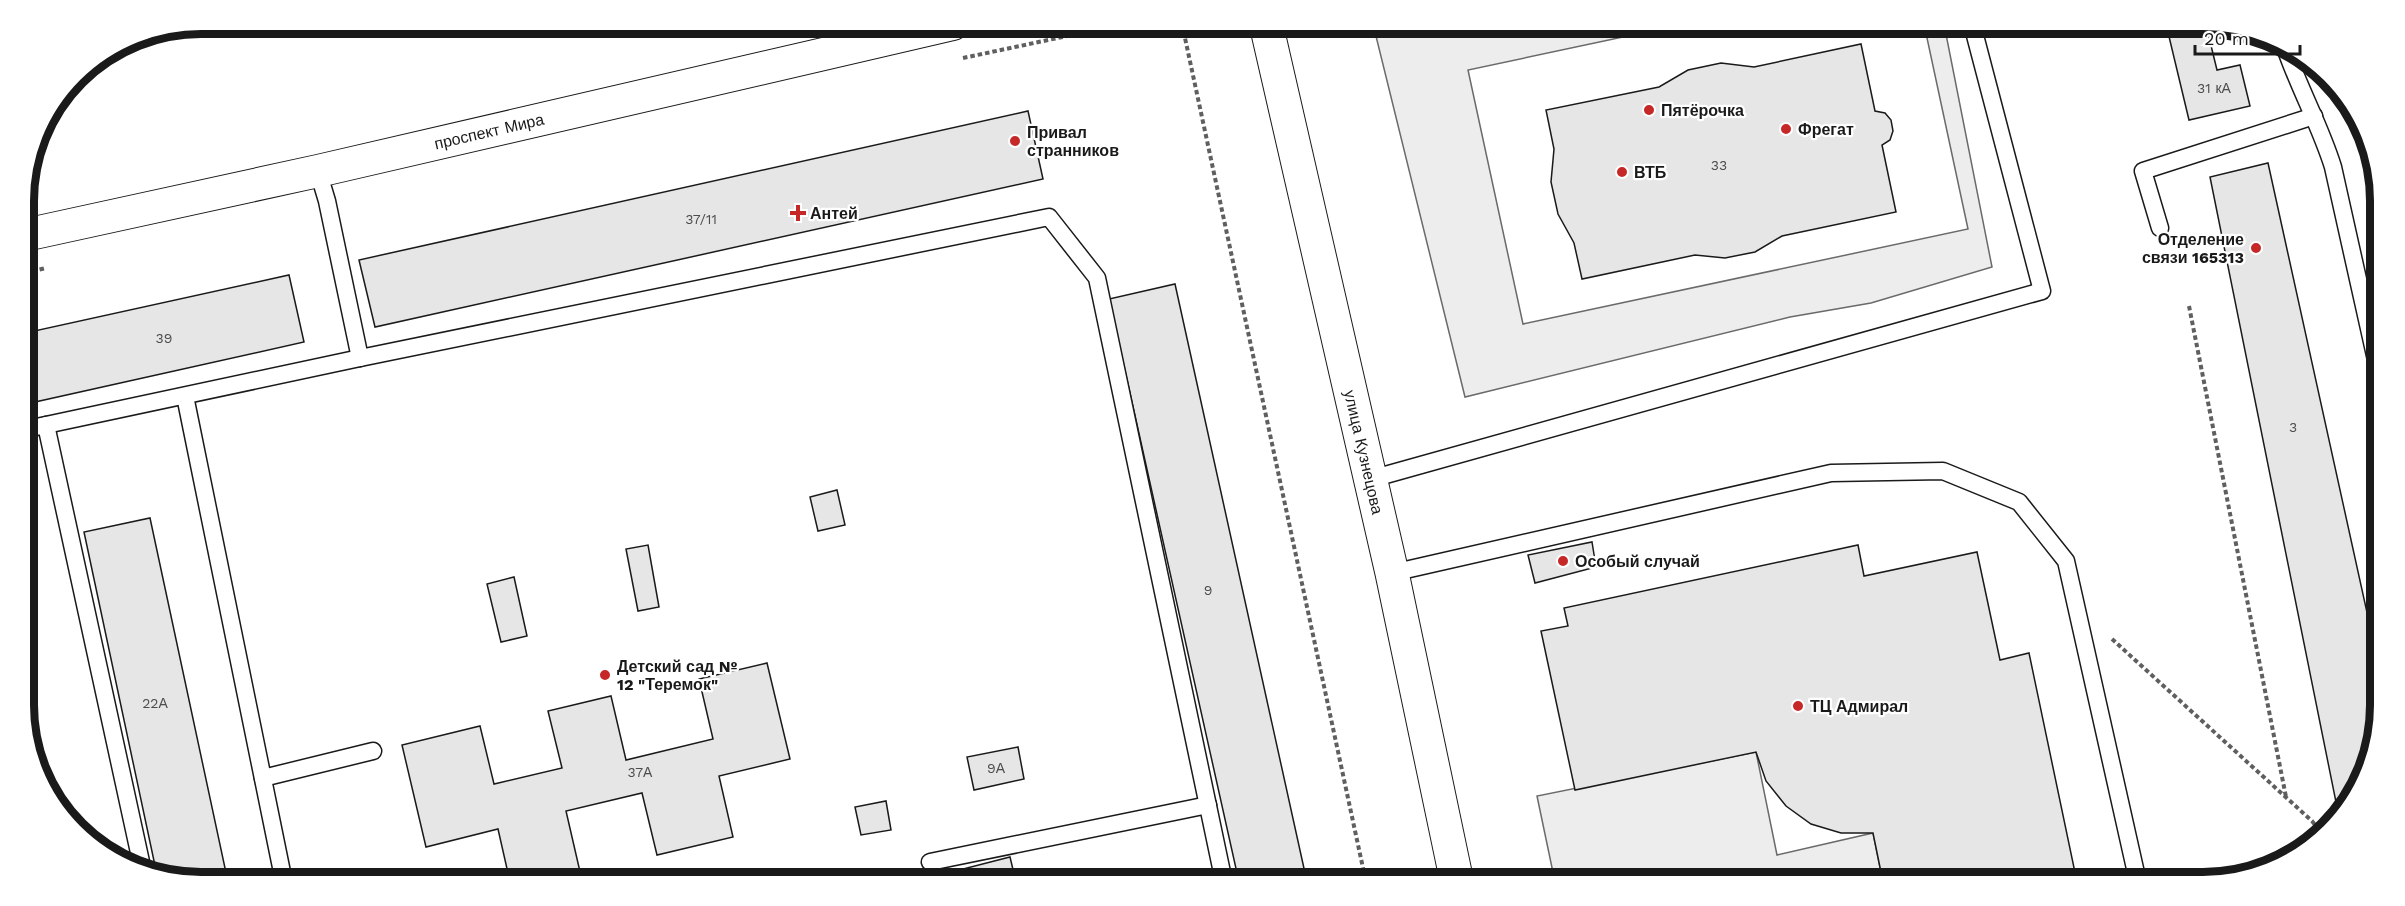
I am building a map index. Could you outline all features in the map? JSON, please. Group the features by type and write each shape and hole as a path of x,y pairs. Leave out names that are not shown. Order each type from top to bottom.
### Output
{"street":[{"name":"проспект Мира","path":"35,233 318,171 905,35"},
{"name":"улица Кузнецова","path":"1269,35 1392,573 1455,871"}],"lane":[{"path":"1371,479 2042,291 1975,35"},
{"path":"2289,59 2298,84 2326,142 2370,333"},
{"path":"2160,228 2143,171 2314,117"},
{"path":"318,171 327,201 360,358"},
{"path":"35,427 1049,217 1097,279 1222,871"},
{"path":"185,396 282,872"},
{"path":"46,424 141,860"},
{"path":"1392,573 1831,473 1943,471 2019,502 2066,561 2136,871"},
{"path":"262,778 373,751"},
{"path":"930,862 1208,805"}],"path":[{"path":"1184,35 1363,871"},
{"path":"2188,306 2286,797"},
{"path":"2076,606 2316,826"}],"shaded area":[{"path":"1376,35 1632,35 1468,70 1523,324 1968,229 1926,35 1946,35 1992,267 1871,303 1790,317 1465,397"},
{"path":"1756,752 1777,855 1873,833 1881,871 1553,871 1537,796"}],"building":[{"path":"2169,35 2208,35 2217,70 2240,65 2250,106 2189,120"},
{"path":"1861,44 1875,111 1885,113 1891,120 1893,131 1890,140 1882,145 1896,212 1782,236 1755,252 1725,258 1695,255 1582,279 1574,243 1558,214 1551,182 1554,149 1546,110 1659,87 1688,70 1721,63 1754,67"},
{"path":"1028,111 1043,179 375,327 359,260"},
{"path":"2268,163 2370,626 2370,704 2367,737 2362,758 2348,788 2337,805 2210,177"},
{"path":"289,275 304,342 35,402 35,331"},
{"path":"1175,284 1305,871 1237,871 1109,299"},
{"path":"837,490 845,525 818,531 810,497"},
{"path":"150,518 226,872 191,871 155,865 84,532"},
{"name":"Особый случай","path":"1592,542 1596,567 1535,583 1528,555"},
{"path":"648,545 659,607 638,611 626,549"},
{"name":"ТЦ Адмирал","path":"1858,545 1864,576 1977,552 2000,660 2029,653 2075,871 1881,871 1873,833 1841,833 1811,824 1786,806 1766,781 1756,752 1575,790 1541,631 1568,626 1564,608"},
{"path":"514,577 527,636 501,642 487,584"},
{"path":"767,663 790,759 719,776 733,837 657,855 642,793 566,811 580,872 508,872 498,829 426,847 402,745 480,726 494,784 562,768 548,711 611,696 626,760 713,739 699,679"},
{"path":"1018,747 1024,779 974,790 967,757"},
{"path":"886,801 891,830 861,835 855,807"},
{"path":"1010,857 1014,872 964,872 963,869"}],"place":[{"name":"Пятёрочка","path":"1649,110"},
{"name":"Фрегат","path":"1786,129"},
{"name":"Привал странников","path":"1015,141"},
{"name":"ВТБ","path":"1622,172"},
{"name":"Антей","path":"798,213"},
{"name":"Отделение связи 165313","path":"2256,248"},
{"name":"Особый случай","path":"1563,561"},
{"name":"Детский сад № 12 \"Теремок\"","path":"605,675"},
{"name":"ТЦ Адмирал","path":"1798,706"}]}
